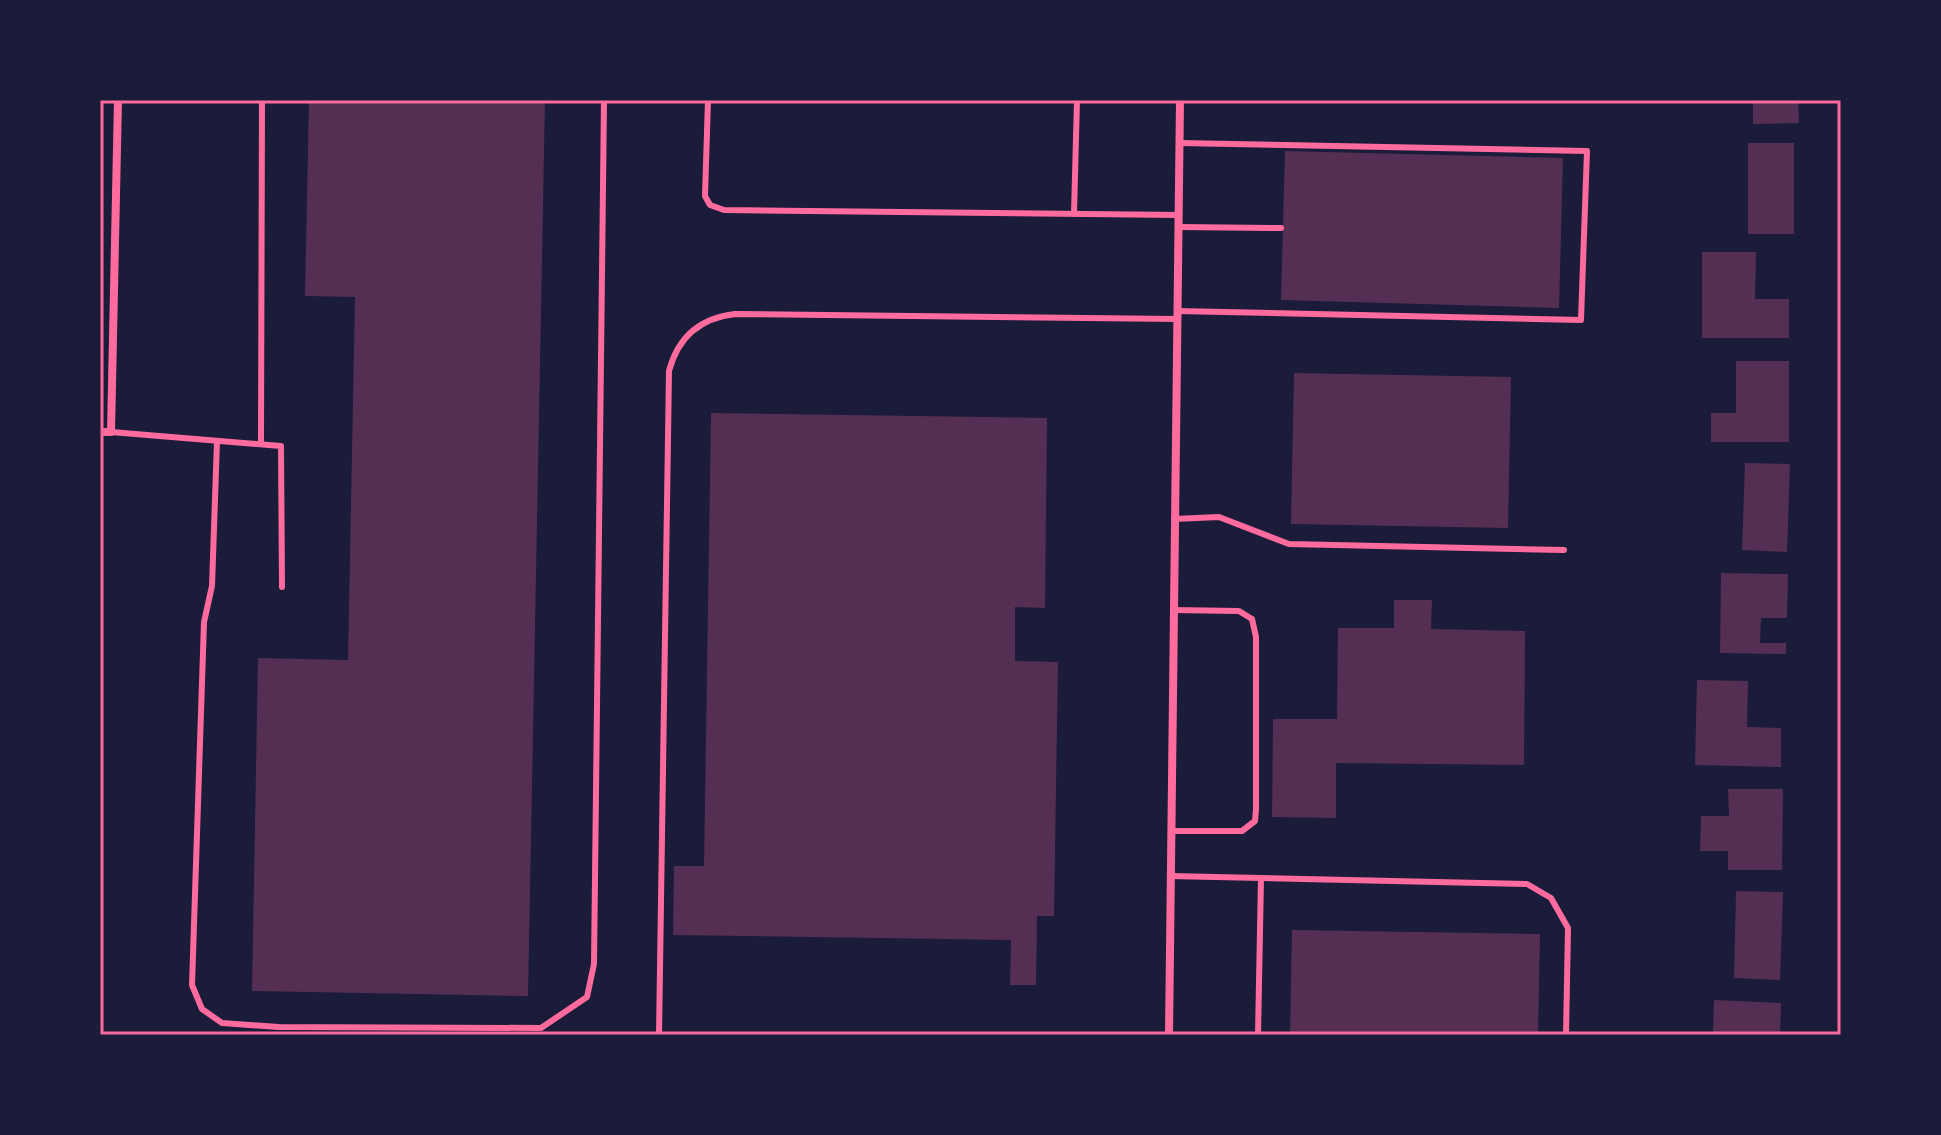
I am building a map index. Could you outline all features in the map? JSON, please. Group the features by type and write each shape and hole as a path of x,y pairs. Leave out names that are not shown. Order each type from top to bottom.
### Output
{"street":[{"path":"100,432 111,432 118,100"},
{"path":"1169,1035 1180,100"}],"lane":[{"path":"261,444 262,100"},
{"path":"217,441 212,586 204,622 192,970 192,985 202,1009 222,1023 279,1027 541,1028 564,1015 587,997 594,964 604,100"},
{"path":"708,100 705,196 710,205 724,210 1179,215"},
{"path":"1074,214 1077,100"},
{"path":"659,1035 669,371 674,353 689,333 711,317 735,314 1581,320 1587,151 1179,143"},
{"path":"1178,227 1281,228"},
{"path":"111,432 281,446 282,587"},
{"path":"1174,519 1219,517 1289,544 1564,550"},
{"path":"1171,831 1242,831 1255,821 1256,809 1256,637 1252,619 1239,611 1173,610"},
{"path":"1170,876 1527,884 1551,898 1568,928 1566,1035"},
{"path":"1258,1035 1261,878"}],"building":[{"path":"309,100 545,100 528,996 252,991 258,658 348,660 355,297 305,296"},
{"path":"1753,100 1798,100 1799,123 1753,124"},
{"path":"1748,143 1794,143 1794,234 1748,234"},
{"path":"1285,151 1563,158 1559,308 1281,300"},
{"path":"1702,252 1756,252 1755,299 1789,299 1789,338 1702,338"},
{"path":"1736,361 1789,361 1789,442 1711,442 1711,413 1736,413"},
{"path":"1294,373 1511,377 1508,528 1291,524"},
{"path":"711,413 1047,418 1045,608 1015,607 1015,661 1058,662 1054,916 1037,916 1036,985 1010,985 1011,940 673,935 674,866 704,866"},
{"path":"1745,463 1790,464 1787,552 1742,550"},
{"path":"1721,573 1788,574 1787,618 1761,618 1760,643 1786,643 1786,654 1720,653"},
{"path":"1394,600 1432,600 1431,629 1525,631 1524,765 1336,763 1336,818 1272,817 1273,719 1337,719 1338,628 1394,628"},
{"path":"1697,680 1748,681 1747,727 1781,728 1781,767 1695,765"},
{"path":"1728,789 1783,789 1782,870 1728,870 1728,851 1700,851 1701,816 1729,816"},
{"path":"1736,891 1783,892 1780,980 1734,978"},
{"path":"1292,930 1540,934 1538,1035 1290,1035"},
{"path":"1714,1000 1781,1003 1780,1035 1713,1035"}]}
